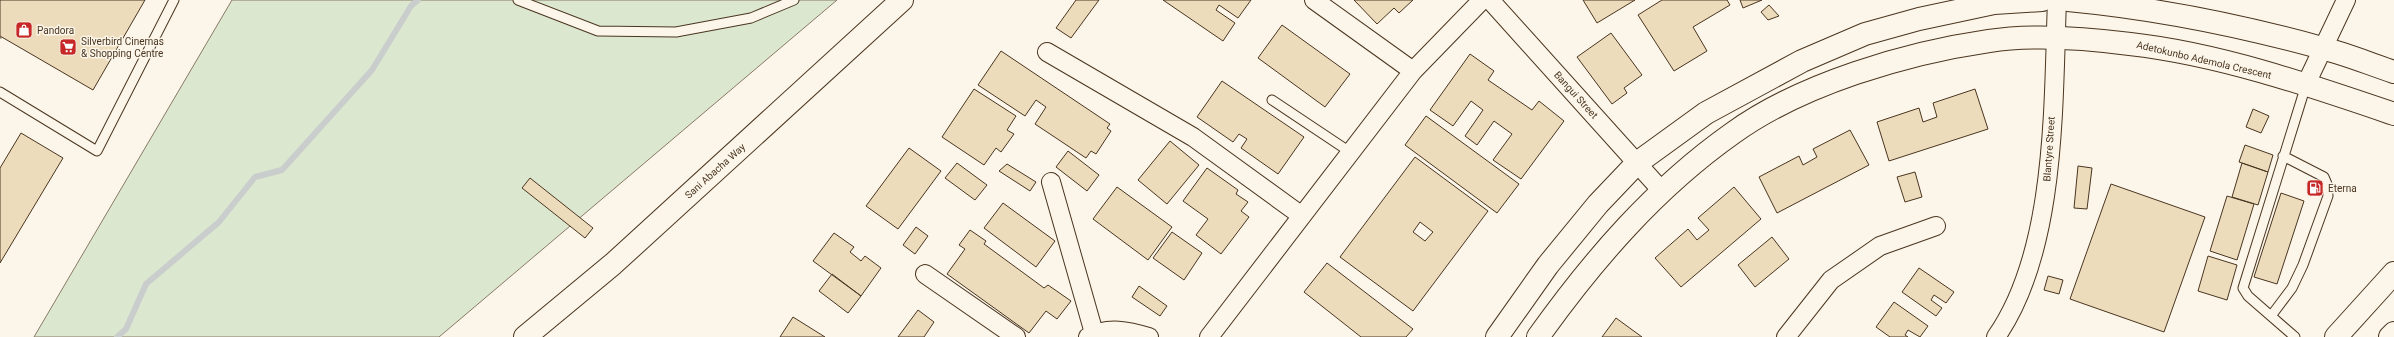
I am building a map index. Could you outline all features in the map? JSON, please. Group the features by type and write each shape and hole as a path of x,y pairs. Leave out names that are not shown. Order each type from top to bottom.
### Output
{"main road":[{"name":"Sani Abacha Way","path":"525,337 613,264 902,0"},
{"path":"1497,337 1548,265 1598,204 1637,163 1706,112 1802,61 1865,34 1919,19 1994,3 2042,0"},
{"path":"2068,0 2129,6 2323,48 2394,72"},
{"name":"Adetokunbo Ademola Crescent","path":"1538,337 1576,284 1621,231 1662,191 1734,132 1787,102 1856,74 1915,56 1990,40 2056,38 2131,44 2199,57 2306,84 2394,114"},
{"path":"2336,337 2394,273"},
{"path":"2390,337 2394,333"}],"street":[{"path":"1314,0 1413,71"},
{"path":"1209,337 1413,71 1482,0"},
{"name":"Bangui Street","path":"1490,0 1662,191"},
{"name":"Blantyre Street","path":"1996,337 2005,324 2026,275 2049,176 2057,0"},
{"path":"2306,84 2346,0"},
{"path":"1047,52 1193,137 1302,216"},
{"path":"1051,182 1091,335 1123,330 1149,337"},
{"path":"1786,337 1831,280 1880,246 1936,226"},
{"path":"924,274 1016,337"}],"lane":[{"path":"0,92 97,151 174,0"},
{"path":"518,0 598,31 676,32 751,18 794,0"},
{"path":"2295,337 2248,296 2243,288 2306,84"},
{"path":"1272,100 1350,152"},
{"path":"2271,316 2292,288 2303,265 2328,196 2327,184 2324,178 2283,156"}],"green space":[{"path":"232,0 837,0 439,337 34,337"}],"building":[{"name":"Silverbird Cinemas & Shopping Centre","path":"0,0 145,0 93,90 0,36"},
{"path":"1076,0 1099,0 1071,38 1056,28"},
{"path":"1163,0 1251,0 1238,18 1219,5 1216,10 1235,23 1223,41"},
{"path":"1354,0 1413,0 1399,13 1394,8 1377,24"},
{"path":"1583,0 1635,0 1597,23"},
{"path":"1662,0 1727,0 1730,5 1693,27 1707,51 1674,71 1638,15"},
{"path":"1740,0 1762,0 1743,8"},
{"path":"1769,5 1779,16 1768,20 1761,12"},
{"path":"1282,25 1350,74 1325,107 1258,58"},
{"path":"1611,33 1642,75 1624,88 1627,93 1612,104 1577,57"},
{"path":"1001,51 1110,124 1107,128 1111,131 1096,154 1091,151 1086,158 1035,124 1046,107 1036,100 1025,116 978,85"},
{"path":"1470,54 1494,71 1488,80 1532,110 1539,101 1564,121 1521,179 1493,160 1512,134 1494,121 1477,145 1465,136 1483,110 1471,101 1453,126 1430,110"},
{"path":"1222,81 1304,137 1278,174 1241,148 1247,139 1239,134 1233,142 1197,117"},
{"path":"974,89 1016,116 1007,130 1014,134 1001,152 996,148 984,165 942,137"},
{"path":"1975,89 1988,129 1889,161 1877,122 1919,108 1923,122 1937,117 1933,103"},
{"path":"2253,109 2269,116 2261,133 2246,127"},
{"path":"1426,116 1519,184 1497,213 1405,145"},
{"path":"1850,130 1869,165 1777,213 1759,177 1799,156 1803,165 1817,157 1813,149"},
{"path":"21,133 63,158 0,263 0,168"},
{"path":"1170,141 1199,165 1167,204 1138,180"},
{"path":"2245,145 2273,155 2268,172 2239,162"},
{"path":"909,148 941,171 898,229 866,206"},
{"path":"1068,151 1099,175 1087,191 1056,167"},
{"path":"1415,157 1488,211 1413,311 1340,257","holes":["1420,222 1433,232 1425,241 1413,232"]},
{"path":"957,163 987,185 975,200 945,178"},
{"path":"2242,163 2268,172 2258,205 2232,197"},
{"path":"1007,164 1036,182 1030,191 999,171"},
{"path":"2078,166 2092,168 2087,209 2074,208"},
{"path":"1207,168 1238,190 1236,194 1248,202 1241,211 1249,217 1221,254 1196,235 1208,219 1183,201"},
{"path":"1915,172 1922,197 1905,202 1897,177"},
{"path":"530,178 593,228 585,238 522,188"},
{"path":"2111,184 2205,217 2164,332 2070,299"},
{"path":"1117,187 1172,227 1148,260 1093,219"},
{"path":"1734,187 1761,219 1681,287 1655,258 1688,229 1697,240 1709,230 1698,218"},
{"path":"2281,193 2304,201 2277,284 2254,277"},
{"path":"2227,196 2254,204 2237,260 2210,251"},
{"path":"1003,203 1055,241 1036,267 984,228"},
{"path":"916,227 928,236 915,254 903,245"},
{"path":"970,230 986,241 984,244 1044,288 1048,285 1071,301 1057,319 1046,311 1029,333 947,274 965,249 959,245"},
{"path":"1172,232 1202,253 1184,280 1153,258"},
{"path":"834,233 854,247 850,252 861,261 865,256 881,268 861,296 813,261"},
{"path":"1772,237 1789,259 1755,287 1738,265"},
{"path":"2208,256 2237,265 2227,300 2198,291"},
{"path":"1327,263 1413,329 1406,337 1361,337 1304,292"},
{"path":"1919,268 1954,292 1946,303 1934,295 1931,300 1942,308 1936,316 1902,292"},
{"path":"832,274 861,296 848,313 819,291"},
{"path":"2048,276 2063,280 2059,294 2044,290"},
{"path":"1139,286 1167,306 1160,316 1132,297"},
{"path":"1894,302 1928,326 1920,337 1908,330 1905,335 1908,337 1890,337 1876,327"},
{"path":"918,310 934,322 924,337 898,337"},
{"path":"793,317 825,337 780,337"},
{"path":"1616,318 1642,337 1602,337"}],"waterway":[{"path":"117,337 126,329 146,284 219,222 255,177 282,170 372,70 411,6 418,0"}],"place":[{"name":"Pandora","path":"24,30"},
{"name":"Silverbird Cinemas & Shopping Centre","path":"68,47"},
{"name":"Eterna","path":"2315,188"}]}
